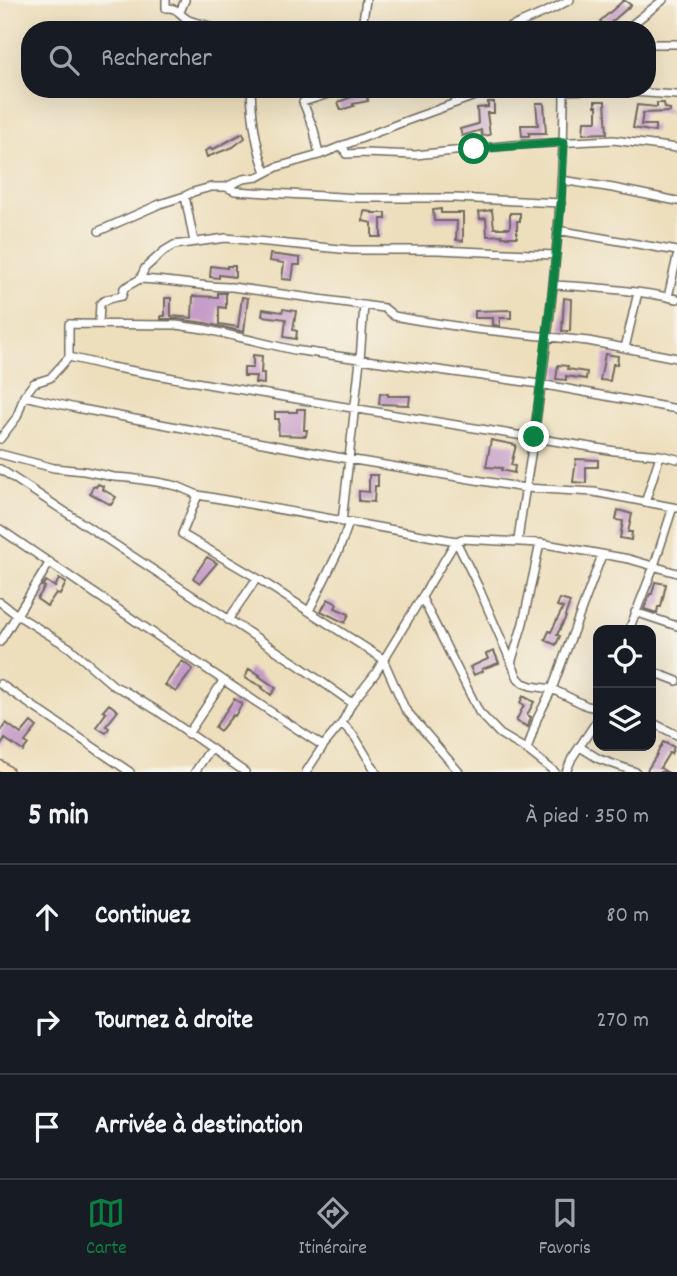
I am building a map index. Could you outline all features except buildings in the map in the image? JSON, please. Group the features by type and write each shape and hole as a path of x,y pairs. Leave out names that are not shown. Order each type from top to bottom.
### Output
{"street":[{"path":"166,0 166,8 172,7 187,19 194,21"},
{"path":"180,12 185,0"},
{"path":"362,21 366,0"},
{"path":"525,21 570,0"},
{"path":"636,21 663,0"},
{"path":"656,44 677,44"},
{"path":"656,94 677,95"},
{"path":"251,98 258,153 266,172"},
{"path":"316,98 303,102 314,130 319,155"},
{"path":"226,187 469,98"},
{"path":"518,541 553,285 561,203 564,98"},
{"path":"343,145 346,154 415,155 564,142 613,141 677,148"},
{"path":"561,180 677,201"},
{"path":"99,231 160,204 211,187 226,187 235,191 358,198 479,198 561,203"},
{"path":"185,196 194,242"},
{"path":"557,230 677,251"},
{"path":"140,279 145,268 174,245 226,238 351,250 439,250 555,256"},
{"path":"668,297 677,257"},
{"path":"99,324 101,302 122,296 127,286 140,279 159,280 364,305 383,308 394,316 416,320 588,341 677,359"},
{"path":"553,285 595,287 677,299"},
{"path":"625,348 638,292"},
{"path":"309,611 339,550 345,522 348,458 356,407 364,305"},
{"path":"0,439 17,417 24,396 34,383 50,378 68,357 69,324 176,325 294,350 540,384 677,409"},
{"path":"68,357 111,367 677,459"},
{"path":"24,396 130,419 348,458 525,488 593,492 675,508 631,625"},
{"path":"0,454 54,468 157,482 177,486 198,495 345,522 456,541 462,539 540,543 677,573"},
{"path":"645,503 660,455"},
{"path":"0,469 352,703"},
{"path":"198,495 182,534 257,578 383,659 405,709 459,772"},
{"path":"0,529 323,746"},
{"path":"306,772 342,723 352,703 375,674 456,541"},
{"path":"456,541 518,678 523,683 552,688 593,706"},
{"path":"512,660 540,543"},
{"path":"527,750 602,555"},
{"path":"0,642 50,562"},
{"path":"228,620 257,578"},
{"path":"422,598 479,712 500,734 527,750 555,772"},
{"path":"0,602 70,648 114,686 245,772"},
{"path":"635,612 677,626"},
{"path":"656,673 677,681"},
{"path":"188,734 223,681"},
{"path":"0,684 130,772"},
{"path":"342,723 355,737 376,772"},
{"path":"656,724 677,735"},
{"path":"566,772 593,727"},
{"path":"580,747 599,759 636,772"},
{"path":"195,772 211,748"},
{"path":"0,766 8,772"}],"route":[{"path":"474,149 564,142 553,285 534,437"}]}
